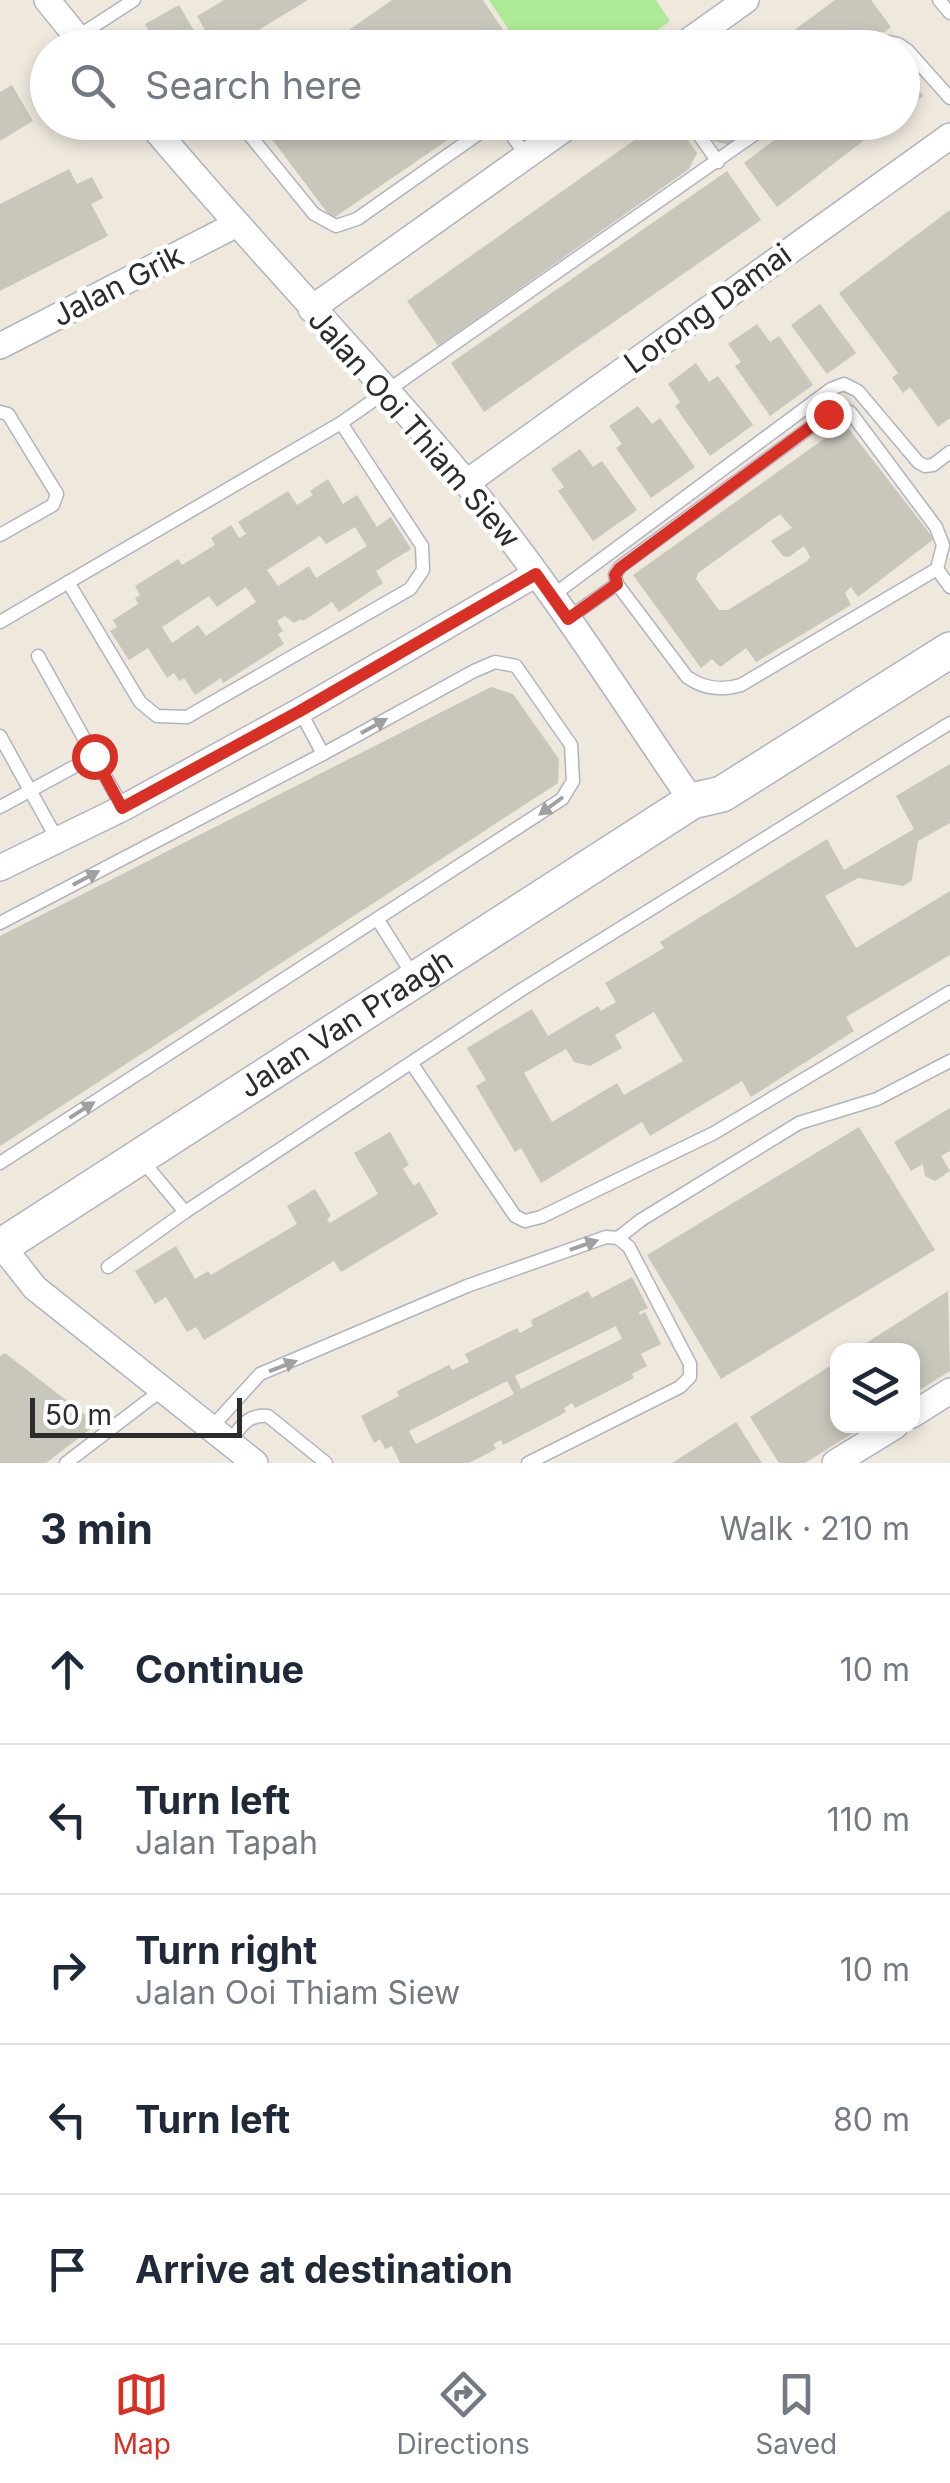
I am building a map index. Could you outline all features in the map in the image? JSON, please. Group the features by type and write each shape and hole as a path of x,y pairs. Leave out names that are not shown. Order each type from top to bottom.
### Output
{"main road":[{"name":"Jalan Van Praagh","path":"692,801 708,775 950,624"},
{"name":"Jalan Van Praagh","path":"1,1245 692,801 722,794 950,650"}],"street":[{"path":"47,0 71,30"},
{"path":"704,30 746,0"},
{"name":"Lorong Damai","path":"466,482 950,136"},
{"name":"Jalan Ooi Thiam Siew","path":"164,140 235,225 466,482 552,596 692,801"},
{"path":"311,308 549,140"},
{"name":"Jalan Grik","path":"0,346 235,225"},
{"path":"0,868 122,808 300,711 536,574"},
{"path":"1,1245 35,1288 255,1463"},
{"path":"920,1409 950,1391"},
{"path":"835,1463 884,1433"}],"lane":[{"path":"96,30 134,0"},
{"path":"939,0 950,13"},
{"path":"920,67 950,98"},
{"path":"254,140 314,214 336,226 356,219 472,140"},
{"path":"513,140 526,156"},
{"path":"703,140 718,162"},
{"path":"0,622 341,423 748,140"},
{"path":"552,596 832,389 844,384 858,391 924,466 950,452"},
{"path":"838,407 850,413 936,527 944,545 937,569 727,689 698,685 687,678 617,584 615,575 838,407"},
{"path":"0,412 8,414 57,494 53,505 0,534"},
{"path":"68,582 140,702 157,716 187,716 410,589 423,570 422,546 341,423"},
{"path":"937,569 950,586"},
{"path":"568,619 617,584"},
{"path":"38,656 122,808"},
{"path":"0,923 324,754 474,670 496,662 516,666 571,745 573,781 562,799 0,1162"},
{"path":"300,711 324,754"},
{"path":"108,1267 520,990 950,723"},
{"path":"0,736 57,840"},
{"path":"0,806 94,756"},
{"path":"378,920 416,979"},
{"path":"412,1064 515,1216 531,1220 714,1133 950,992"},
{"path":"618,1238 798,1123 877,1100 950,1062"},
{"path":"139,1157 185,1212"},
{"path":"220,1435 260,1374 466,1286 606,1237 618,1238 629,1247 690,1364 690,1377 680,1387 528,1463"},
{"path":"66,1463 163,1390"},
{"path":"220,1435 247,1419 268,1416 326,1463"}],"green space":[{"path":"489,0 656,0 670,21 657,30 509,30"}],"building":[{"path":"224,0 308,0 259,30 205,30 197,16"},
{"path":"392,0 483,0 503,30 349,30"},
{"path":"835,0 871,0 891,27 887,30 794,30"},
{"path":"179,5 194,30 148,30 145,24"},
{"path":"12,85 30,123 0,141 0,92"},
{"path":"273,140 448,140 332,219"},
{"path":"635,140 688,140 697,153 689,169 438,346 407,301"},
{"path":"712,140 736,140 729,145"},
{"path":"774,140 864,140 777,207 744,163"},
{"path":"69,169 77,184 92,177 103,198 91,204 108,236 0,291 0,204"},
{"path":"727,171 761,220 484,412 451,363"},
{"path":"950,210 950,418 938,427 910,387 903,393 892,378 898,373 839,293"},
{"path":"820,304 856,353 827,374 791,325"},
{"path":"757,324 770,342 779,336 813,385 770,416 735,366 741,362 728,344"},
{"path":"696,363 709,382 718,376 753,425 710,456 675,406 680,402 668,384"},
{"path":"638,406 652,424 660,418 695,467 651,498 616,448 622,444 609,426"},
{"path":"845,424 934,539 858,597 851,587 845,593 851,605 756,662 746,648 720,667 712,659 701,668 633,575","holes":["780,514 792,528 771,541 783,556 789,557 804,546 810,557 807,561 728,610 719,610 696,579 698,573"]},
{"path":"580,449 593,467 602,461 637,510 593,541 558,491 564,487 551,469"},
{"path":"328,479 343,504 357,495 377,527 391,517 411,549 376,571 383,583 339,612 332,602 303,621 294,623 285,616 277,621 284,644 223,683 221,678 195,695 184,678 179,681 174,673 167,678 148,648 129,660 110,631 117,627 113,620 138,604 135,598 140,595 135,586 178,559 182,565 215,545 211,538 231,525 239,538 246,534 238,522 288,491 297,505 313,495 310,491","holes":["355,527 367,546 316,578 309,566 278,586 267,570 320,536 326,544","246,587 256,602 206,636 198,625 172,643 162,627 209,596 217,607"]},
{"path":"491,687 513,694 559,759 558,783 0,1146 0,936"},
{"path":"950,764 950,823 918,841 912,880 903,886 858,878 825,896 856,948 950,891 950,955 846,1017 854,1031 751,1097 742,1081 650,1136 642,1122 541,1183 521,1148 515,1152 476,1086 486,1080 467,1048 532,1009 548,1036 598,1006 601,1011 616,1002 605,983 664,948 660,942 827,839 844,870 914,829 896,796","holes":["654,1012 683,1061 624,1095 617,1083 552,1122 524,1073 566,1049 574,1062 590,1066 622,1048 615,1035"]},
{"path":"950,1108 950,1151 941,1156 950,1171 935,1181 925,1176 923,1164 911,1171 894,1142"},
{"path":"859,1127 935,1250 721,1379 647,1255"},
{"path":"390,1132 409,1165 403,1169 414,1186 419,1182 438,1214 341,1272 334,1261 204,1340 196,1327 187,1332 166,1297 155,1304 135,1271 176,1246 195,1279 208,1271 211,1275 297,1224 287,1206 315,1189 331,1216 327,1219 330,1223 378,1194 354,1153"},
{"path":"632,1277 648,1308 640,1315 645,1312 661,1344 641,1354 647,1366 632,1374 634,1378 575,1408 572,1403 564,1408 566,1412 503,1445 501,1440 493,1444 496,1449 469,1463 400,1463 392,1446 385,1449 380,1439 374,1443 361,1416 399,1396 397,1391 449,1365 452,1370 469,1362 465,1354 517,1328 520,1333 533,1326 531,1320 588,1291 592,1298","holes":["616,1326 622,1339 521,1389 515,1376","507,1381 514,1394 416,1444 409,1431"]},
{"path":"948,1291 950,1371 920,1390 920,1343 866,1343"},
{"path":"5,1353 97,1424 46,1463 0,1463 0,1356"},
{"path":"830,1366 830,1433 853,1433 805,1463 779,1463 750,1417"},
{"path":"736,1422 762,1463 672,1463"}],"route":[{"path":"94,756 122,808 300,711 536,574 568,619 617,584 615,575 620,568 828,414"}]}
